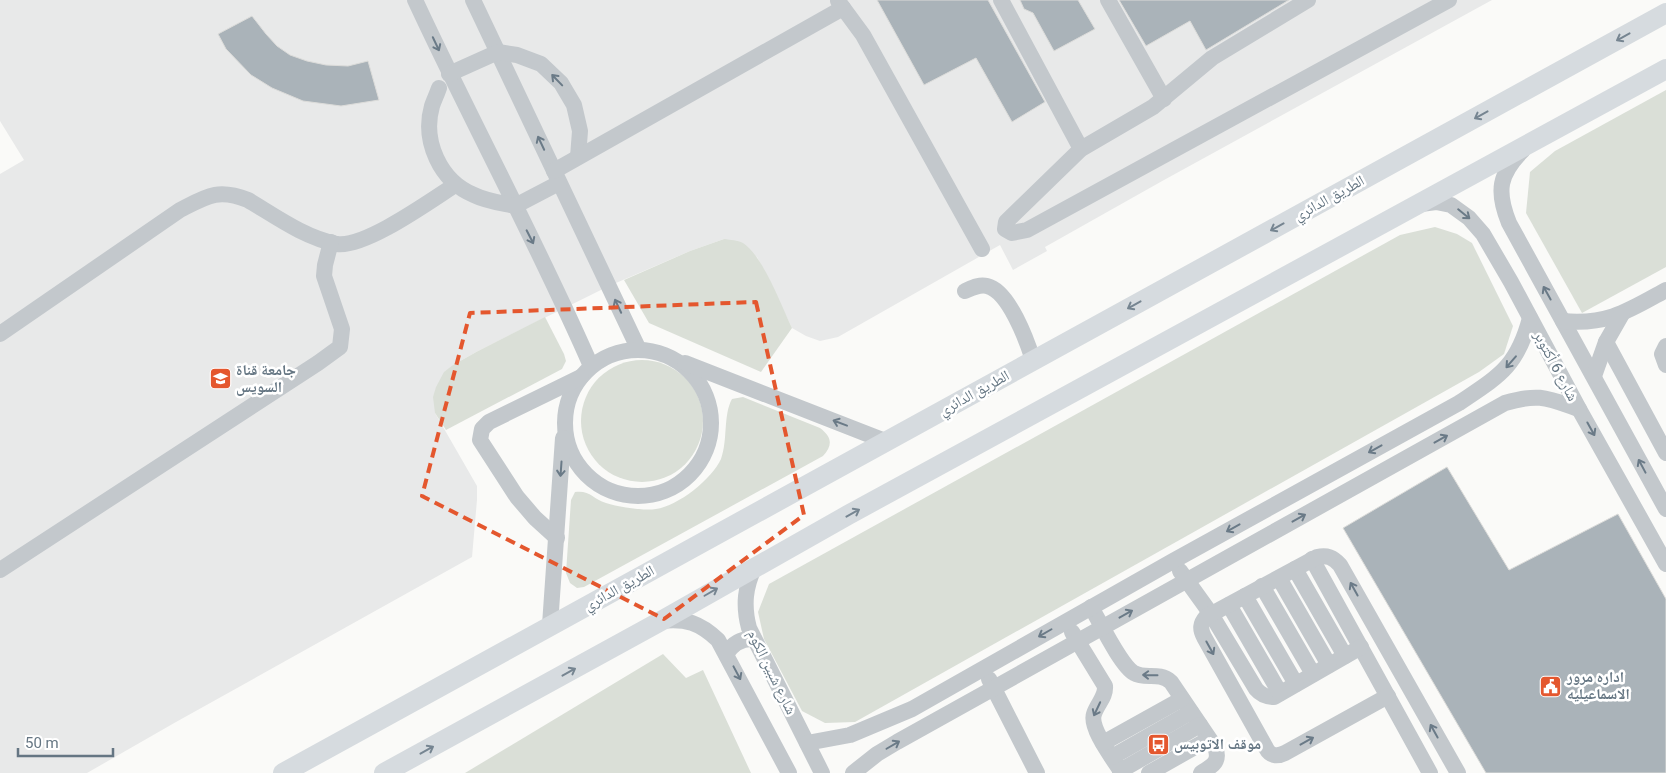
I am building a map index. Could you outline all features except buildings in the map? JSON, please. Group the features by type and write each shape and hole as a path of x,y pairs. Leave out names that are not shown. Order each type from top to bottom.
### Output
{"main road":[{"name":"الطريق الدائري","path":"283,773 1666,13"},
{"path":"384,773 661,621 756,566 1666,69"}],"street":[{"path":"415,0 449,74 565,307 586,371"},
{"path":"473,0 639,350"},
{"path":"1001,0 1081,149"},
{"path":"1108,0 1164,98"},
{"path":"1308,0 1212,58 1139,116 1081,149 1006,222 1005,229 1012,233 1027,230 1449,0"},
{"path":"439,88 432,107 430,128 432,148 440,167 455,185 475,196 514,206 557,177 578,157 840,4 863,35 982,249"},
{"path":"449,74 498,52 517,55 541,64 561,83 574,104 580,130 578,157"},
{"name":"شارع 6 أكتوبر","path":"1528,145 1505,170 1501,197 1504,210 1509,223 1666,509"},
{"path":"0,334 180,210 209,197 222,193 248,200 310,235 332,242 347,244 376,234 455,185"},
{"name":"شارع 6 أكتوبر","path":"1419,204 1436,202 1451,205 1469,218 1483,234 1666,564"},
{"path":"0,570 340,347 342,328 324,276 325,265 332,242"},
{"path":"1511,282 1534,269"},
{"path":"965,291 976,286 988,286 998,291 1016,320 1034,360"},
{"path":"1563,321 1593,322 1622,314 1666,290"},
{"path":"1594,376 1606,342 1622,314"},
{"path":"807,743 850,735 912,709 1173,561 1450,408 1497,378 1517,355 1525,338 1530,318"},
{"path":"1606,342 1665,451"},
{"path":"1666,346 1662,354 1666,365"},
{"path":"557,538 535,518 517,497 480,440 482,429 489,422 620,352 639,350 657,352 885,441"},
{"path":"565,421 567,442 576,462 590,478 608,490 628,496 649,495 669,489 686,478 700,462 709,443 712,424 710,405 702,387 691,372 676,360"},
{"path":"550,626 566,409 572,392 586,371"},
{"path":"853,773 877,754 1505,403 1526,397 1545,398 1579,409"},
{"path":"1629,498 1652,485"},
{"path":"1388,696 1285,754 1274,755 1266,748 1201,632 1202,621 1211,614 1312,559 1324,556 1330,557 1340,564 1458,773"},
{"path":"1312,559 1430,773"},
{"path":"1173,561 1211,614 1260,694 1274,697 1360,647"},
{"name":"شارع شبين الكوم","path":"756,566 750,578 745,603 748,622 754,639 822,773"},
{"path":"1295,569 1345,656"},
{"path":"1279,578 1329,665"},
{"path":"1262,586 1313,674"},
{"path":"1246,596 1296,684"},
{"path":"1229,605 1280,693"},
{"path":"1091,607 1130,671 1139,675 1160,676 1171,682 1215,747 1217,756 1214,765 1201,773"},
{"name":"شارع شبين الكوم","path":"661,621 677,620 692,622 707,629 718,640 789,773"},
{"path":"1066,621 1105,686 1105,693 1093,716 1096,731 1118,767 1195,719"},
{"path":"726,654 733,644 738,641 754,639"},
{"path":"984,668 1037,773"},
{"path":"1103,742 1195,719"},
{"path":"1149,773 1195,719"}],"highlighted area":[{"path":"756,302 804,515 664,619 422,496 470,313"}],"shaded area":[{"name":"جامعة قناة السويس","path":"0,0 1492,0 1045,247 1047,251 1013,270 1000,245 838,337 820,341 792,328 757,257 724,239 690,251 609,286 478,351 453,365 435,413 477,486 472,557 87,773 0,773 0,174 24,160 0,121"},
{"path":"1666,90 1666,267 1582,313 1526,213 1530,172 1555,151"},
{"path":"1435,227 1457,234 1472,243 1513,326 1504,354 1479,372 855,722 825,723 802,711 764,639 758,612 769,584 1400,235"},
{"path":"724,239 743,243 758,259 792,328 761,372 649,323 624,280 690,251"},
{"path":"545,317 564,354 566,361 562,369 446,430 435,413 433,397 444,372 478,351"},
{"path":"642,360 654,361 665,365 676,370 685,378 693,387 698,398 702,409 702,433 698,444 693,455 685,464 676,472 665,477 654,481 642,482 630,481 619,477 608,472 599,464 591,455 586,444 582,433 581,421 582,409 586,398 591,387 599,378 608,370 619,365 630,361"},
{"path":"743,397 820,428 830,441 826,452 823,456 584,587 577,588 570,583 566,573 571,500 575,492 584,492 611,504 638,509 656,509 674,503 702,483 717,467 723,452 729,405 732,399"},
{"path":"663,654 686,678 703,670 751,773 465,773"}],"place":[{"name":"جامعة قناة السويس","path":"220,379"},
{"name":"اداره مرور الاسماعيليه","path":"1551,686"},
{"name":"موقف الاتوبيس","path":"1158,744"}]}
